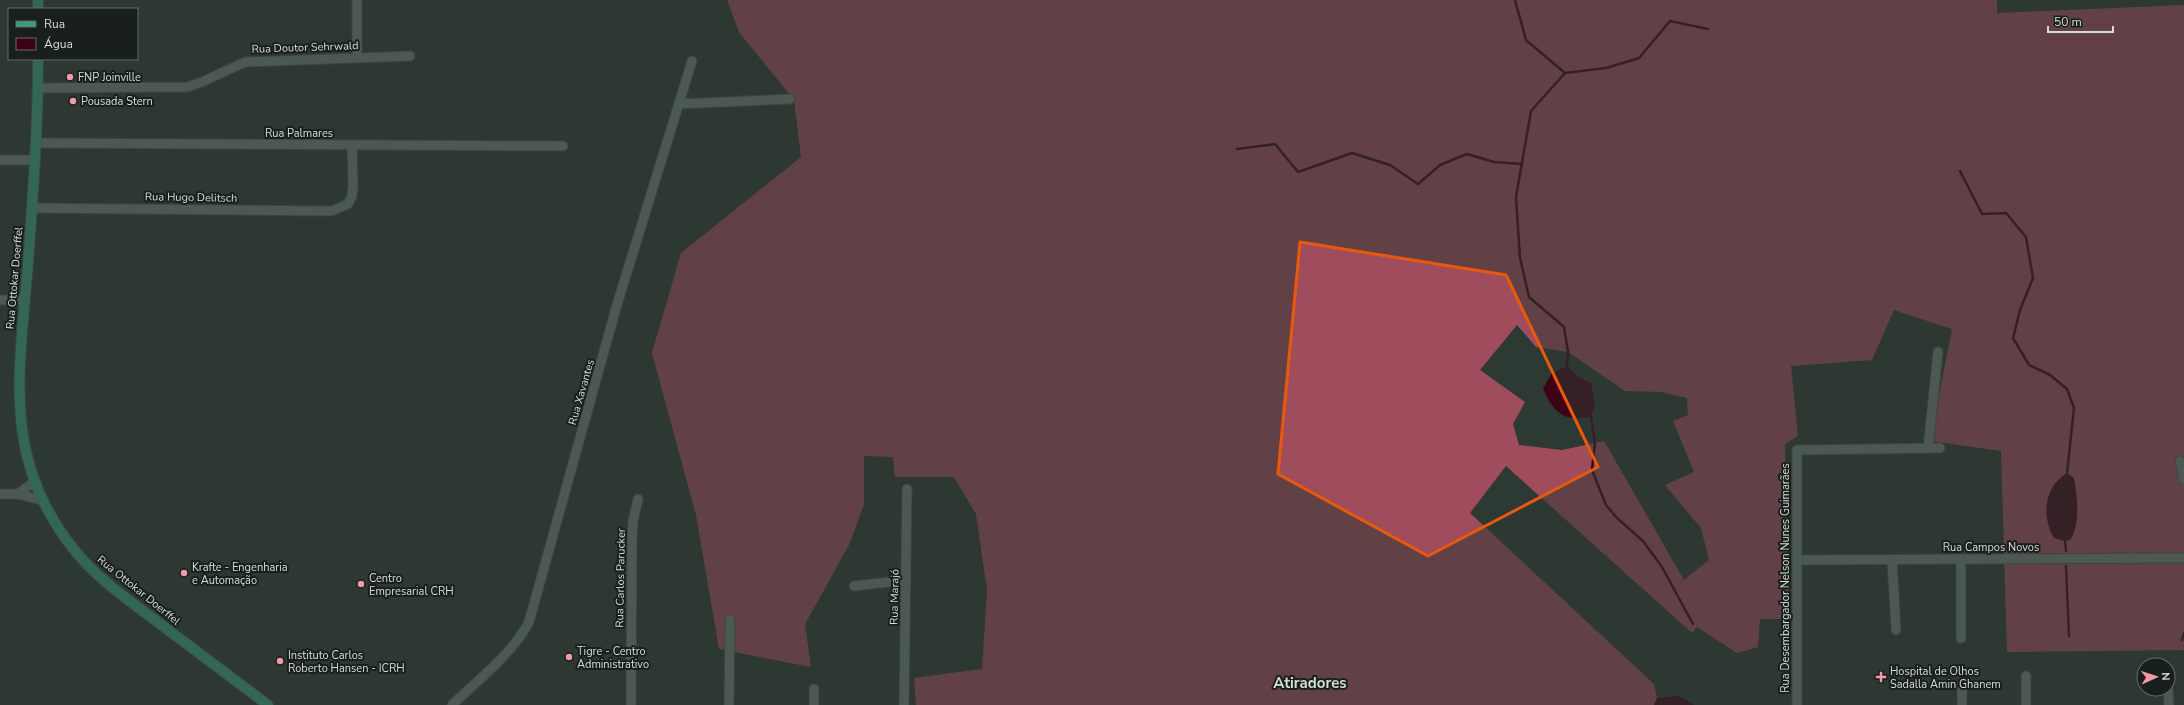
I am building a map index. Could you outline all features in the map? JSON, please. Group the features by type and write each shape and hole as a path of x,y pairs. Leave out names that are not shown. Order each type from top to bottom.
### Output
{"main road":[{"name":"Rua Ottokar Doerffel","path":"38,60 36,144 19,365 19,404 24,439 36,480 44,501 66,539 95,572 268,705"}],"street":[{"path":"357,0 357,58"},
{"name":"Rua Doutor Sehrwald","path":"38,88 187,87 202,82 246,62 410,56"},
{"name":"Rua Xavantes","path":"452,705 518,641 529,622 616,308 692,61"},
{"path":"679,104 790,99"},
{"name":"Rua Palmares","path":"36,144 562,146"},
{"name":"Rua Hugo Delitsch","path":"32,208 332,211 348,204 352,196 352,145"},
{"path":"0,160 35,160"},
{"path":"0,300 25,300"},
{"path":"1928,448 1938,352"},
{"name":"Rua Desembargador Nelson Nunes Guimarães","path":"1797,705 1797,450 1940,448"},
{"path":"2180,461 2184,480"},
{"path":"18,494 36,480"},
{"name":"Rua Marajó","path":"904,705 907,489"},
{"path":"0,494 18,494 44,501"},
{"name":"Rua Carlos Parucker","path":"630,705 632,541 633,521 638,499"},
{"name":"Rua Campos Novos","path":"1797,560 2184,558"},
{"path":"1961,559 1961,638"},
{"path":"1892,560 1896,630"},
{"path":"854,586 906,580"},
{"path":"729,705 730,620"},
{"path":"2026,676 2026,705"},
{"path":"1962,685 1962,705"},
{"path":"814,689 814,705"}],"highlighted area":[{"path":"1300,242 1506,275 1598,467 1428,556 1278,474"}],"shaded area":[{"path":"727,0 1997,0 1997,13 2184,5 2184,650 2007,652 2001,451 1930,441 1952,329 1894,310 1872,360 1791,366 1798,436 1785,444 1789,619 1760,619 1758,647 1737,653 1697,627 1692,633 1506,466 1470,513 1654,684 1657,698 1654,705 916,705 914,678 982,669 987,590 976,514 954,477 895,477 893,457 864,456 864,504 850,543 805,624 811,667 719,649 696,515 652,353 681,253 801,157 794,100 739,32","holes":["1517,325 1536,347 1568,352 1625,391 1661,392 1687,398 1688,415 1673,421 1694,472 1665,485 1701,528 1709,560 1684,580 1604,441 1562,450 1519,445 1513,424 1525,402 1480,370"]}],"water":[{"path":"1567,366 1578,377 1591,383 1595,405 1591,417 1574,418 1561,414 1551,404 1543,389 1551,374"},
{"path":"2067,473 2074,478 2077,518 2076,526 2070,540 2065,541 2054,538 2047,521 2046,511 2049,494 2053,486"},
{"path":"1679,696 1694,705 1654,705 1657,698"}],"waterway":[{"path":"1515,0 1526,40 1565,73"},
{"path":"1567,366 1568,352 1564,327 1529,297 1520,258 1516,197 1531,111 1565,73 1606,68 1639,58 1670,21 1708,29"},
{"path":"1237,149 1275,144 1298,172 1352,153 1390,165 1418,184 1440,165 1467,154 1494,162 1522,164"},
{"path":"1960,171 1982,214 2006,213 2026,237 2033,278 2020,310 2013,338 2029,365 2050,375 2067,389 2074,408 2067,473"},
{"path":"1591,417 1595,443 1592,470 1606,505 1617,518 1643,541 1662,567 1693,624"},
{"path":"2065,541 2066,551"},
{"path":"2066,566 2069,636"},
{"path":"2182,640 2184,633"}],"place":[{"name":"FNP Joinville","path":"70,77"},
{"name":"Pousada Stern","path":"73,101"},
{"name":"Krafte - Engenharia e Automação","path":"184,573"},
{"name":"Centro Empresarial CRH","path":"361,584"},
{"name":"Tigre - Centro Administrativo","path":"569,657"},
{"name":"Instituto Carlos Roberto Hansen - ICRH","path":"280,661"},
{"name":"Hospital de Olhos Sadalla Amin Ghanem","path":"1881,677"}],"district":[{"name":"Atiradores","path":"1310,683"}]}
